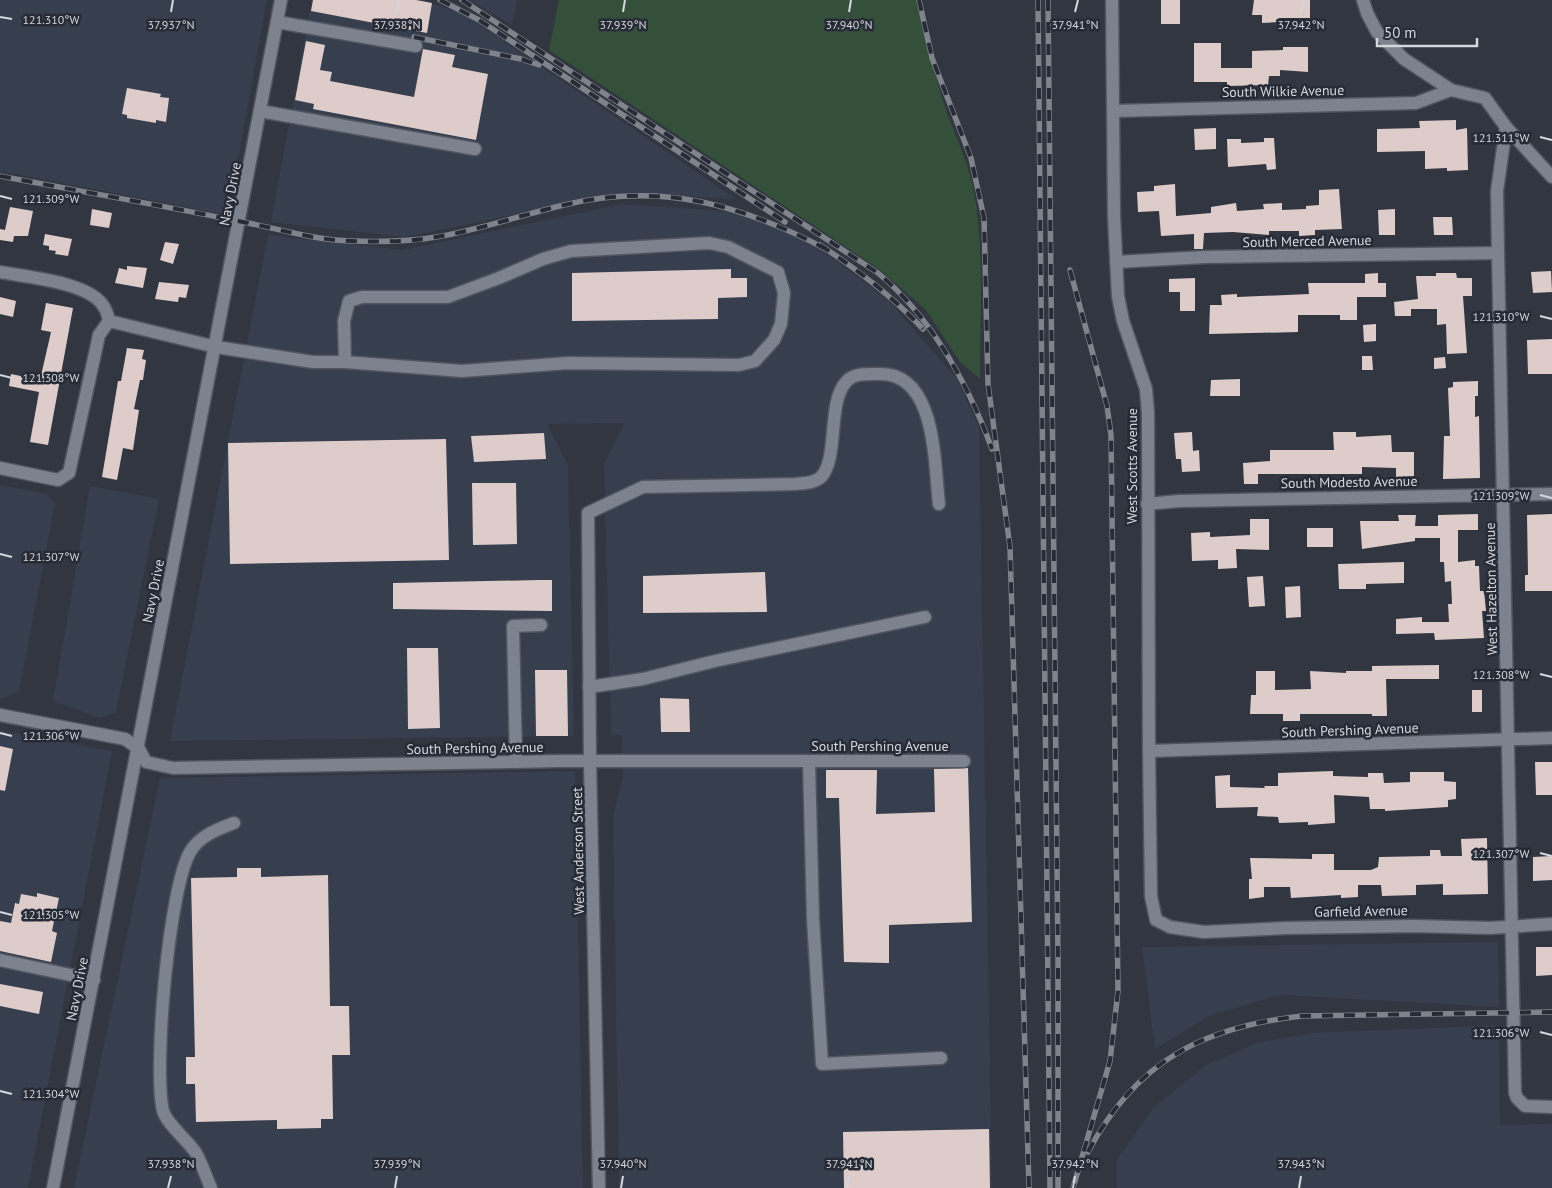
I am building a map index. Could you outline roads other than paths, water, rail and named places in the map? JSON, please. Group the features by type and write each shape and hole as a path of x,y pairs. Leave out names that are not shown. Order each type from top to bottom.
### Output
{"street":[{"name":"Navy Drive","path":"53,1188 139,749 143,716 216,347 281,0"},
{"name":"West Scotts Avenue","path":"1112,0 1116,262 1122,321 1146,389 1151,896 1156,920 1170,927"},
{"path":"1363,0 1367,12 1387,44 1404,59 1452,90 1485,98 1506,127 1552,177"},
{"path":"277,22 416,46"},
{"name":"South Wilkie Avenue","path":"1114,111 1416,103 1452,90"},
{"path":"260,111 475,149"},
{"name":"West Hazelton Avenue","path":"1506,127 1497,191 1515,1093 1516,1098 1525,1106 1552,1107"},
{"path":"109,321 216,347 313,362 345,362 462,371 568,363 738,365 755,361 774,340 781,324 784,294 778,272 728,247 709,243 571,251 543,259 500,278 448,297 362,297 349,301 344,321 345,362"},
{"name":"South Merced Avenue","path":"1116,262 1205,257 1498,253"},
{"path":"0,272 75,287 100,301 104,306 109,321"},
{"path":"0,468 58,480 68,473 99,336 109,321"},
{"name":"West Anderson Street","path":"599,1188 590,762 588,513 643,487 796,484 814,481 821,477 827,465 838,398 846,382 856,375 890,373 904,380 916,393 929,416 938,504"},
{"name":"South Modesto Avenue","path":"1147,504 1407,496 1552,494"},
{"path":"589,687 644,679 715,661 925,617"},
{"path":"516,762 513,626 541,625"},
{"name":"South Pershing Avenue","path":"0,715 125,739 139,749 146,762 173,768 516,762 964,761"},
{"name":"South Pershing Avenue","path":"1149,751 1552,738"},
{"path":"809,762 813,919 822,1064 941,1058"},
{"path":"210,1188 196,1153 164,1113 160,1075 162,1016 179,884 191,851 210,832 234,823"},
{"name":"Garfield Avenue","path":"1170,927 1204,932 1295,928 1552,924"},
{"path":"0,960 94,980"}],"railway":[{"path":"440,0 479,20 785,222"},
{"path":"462,0 878,273 915,310 946,353 972,400 992,449"},
{"path":"919,0 932,58 971,158 984,218 988,384 1010,547 1029,1188"},
{"path":"1038,0 1050,1188"},
{"path":"1048,0 1058,959 1058,1188"},
{"path":"414,37 521,59 539,65"},
{"path":"0,176 309,236 351,241 425,239 600,198 667,197 731,209 794,233 826,249"},
{"path":"820,245 874,284 923,329"},
{"path":"1070,270 1107,406 1111,435 1118,991 1110,1061 1073,1188"},
{"path":"1088,1152 1107,1120 1128,1094 1151,1072 1176,1054 1203,1040 1234,1029 1266,1021 1302,1016 1552,1012"}]}
